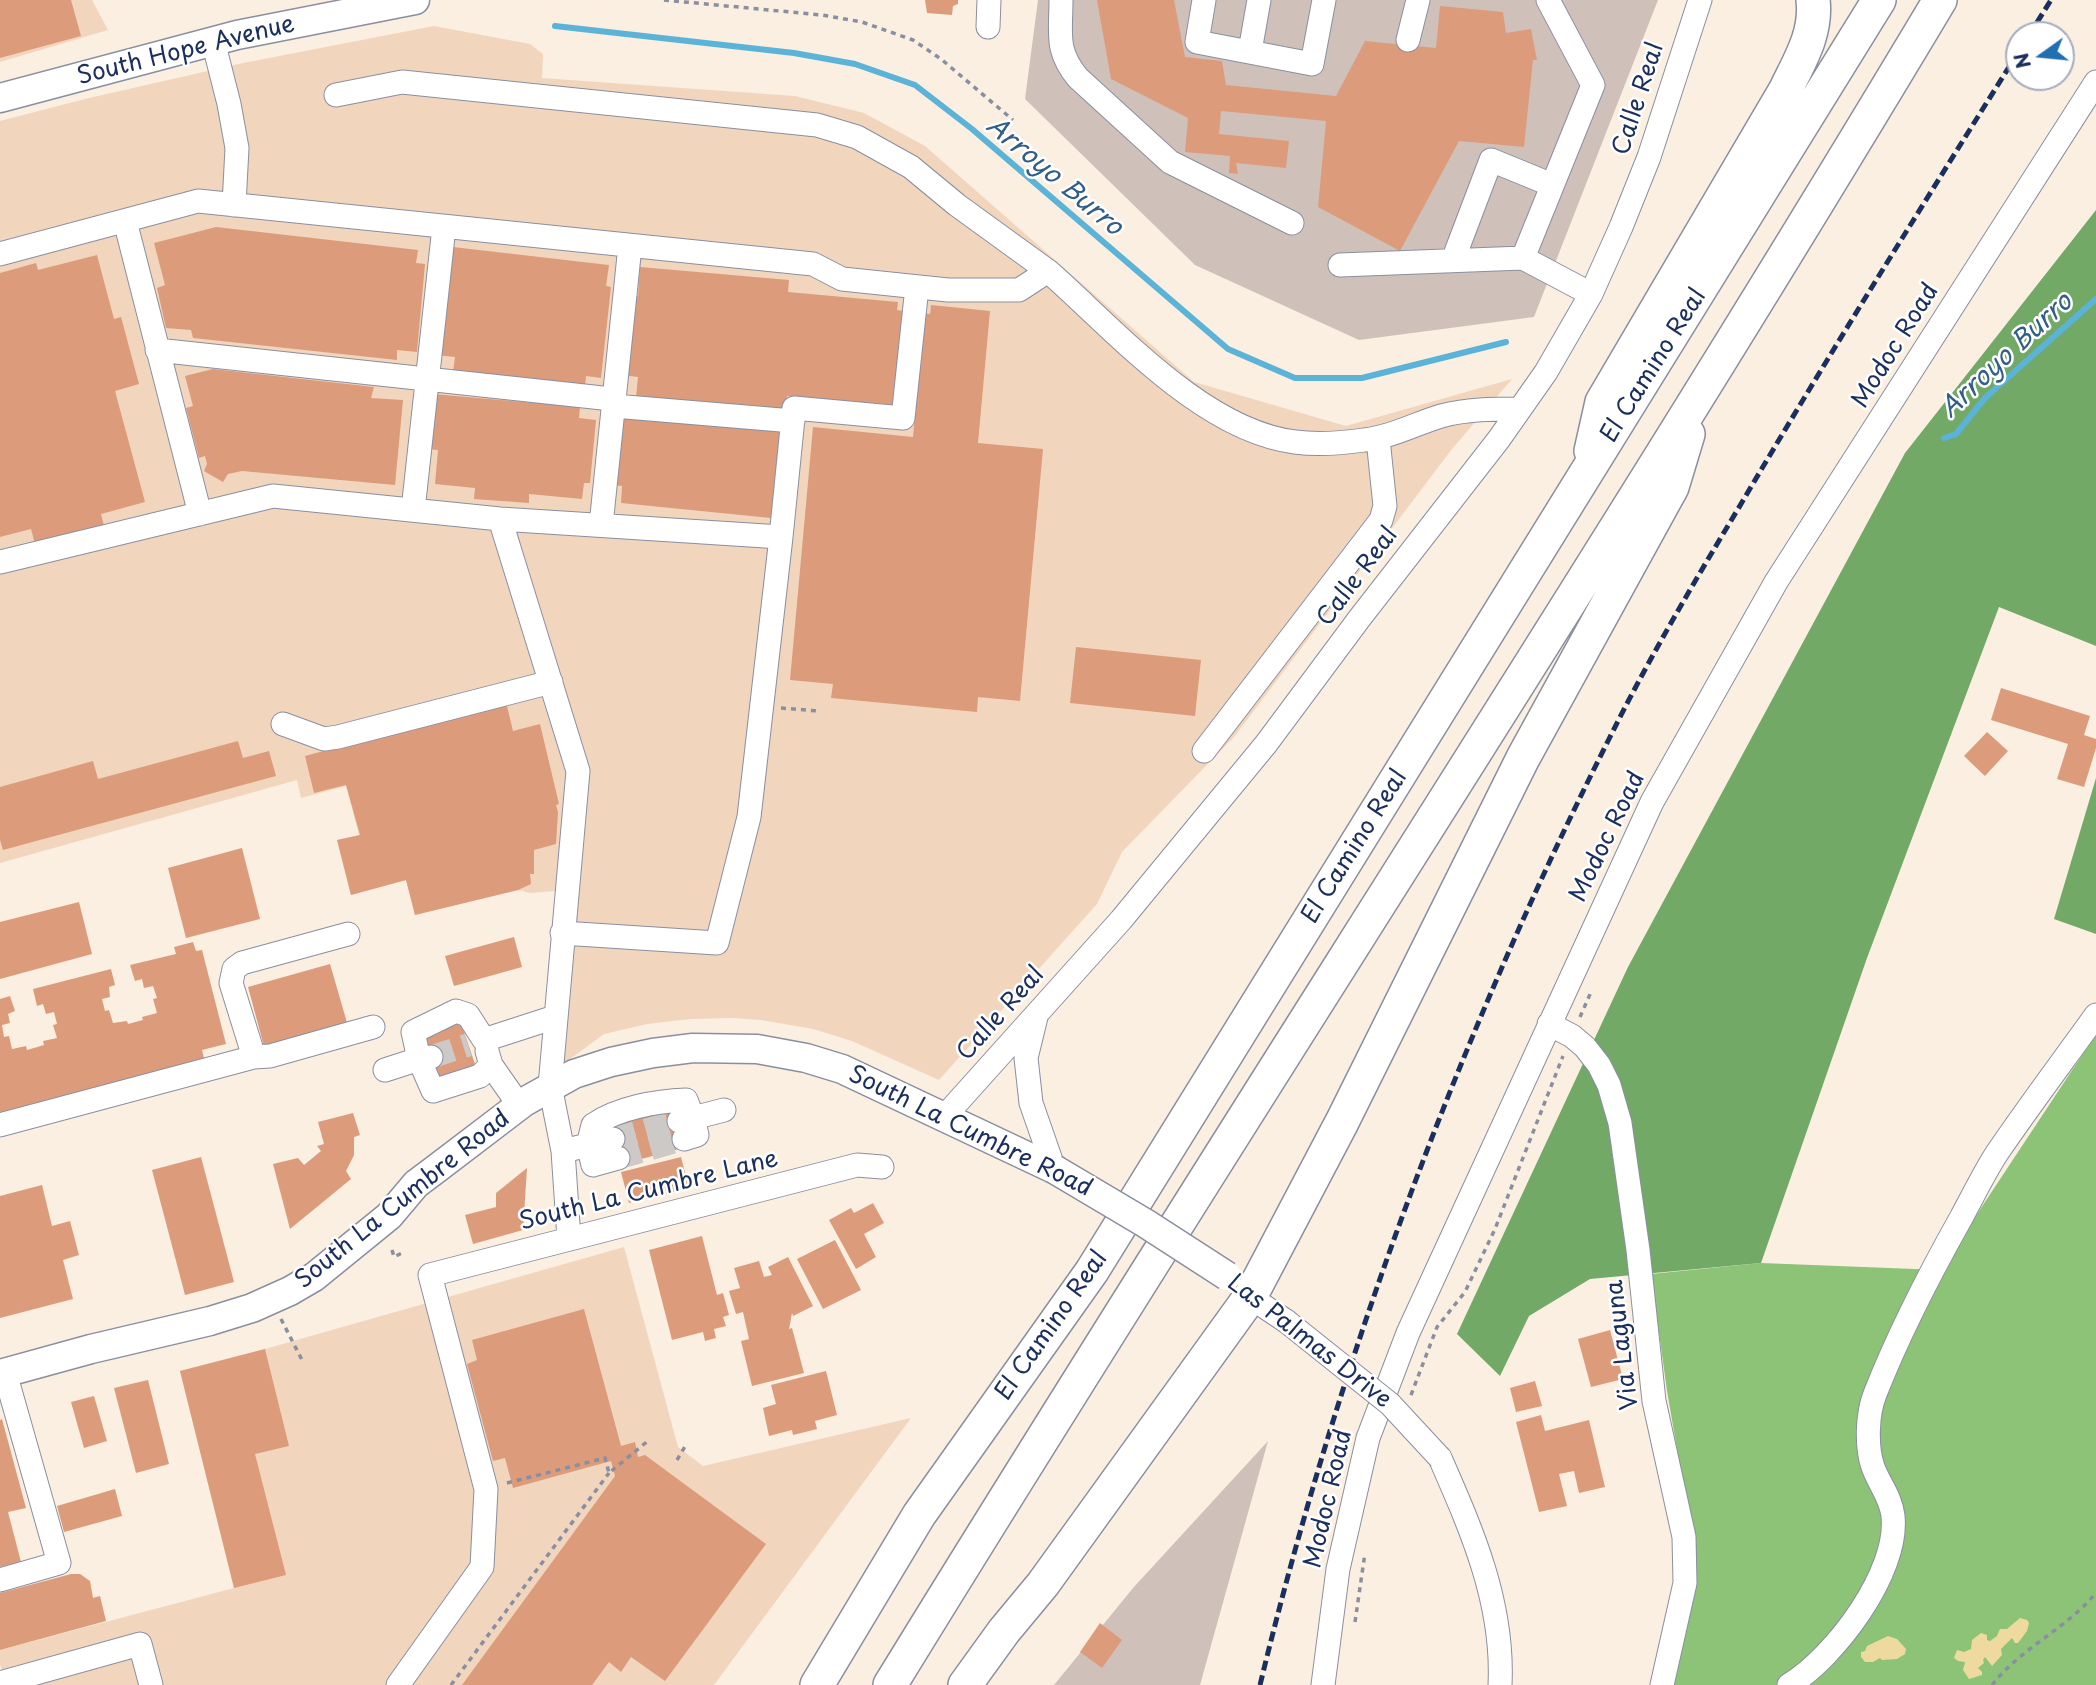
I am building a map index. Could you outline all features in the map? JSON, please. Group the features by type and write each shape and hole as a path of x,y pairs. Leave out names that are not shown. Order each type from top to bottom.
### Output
{"highway":[{"path":"1585,478 1602,402 1786,89 1806,49 1815,19 1813,0"},
{"name":"El Camino Real","path":"817,1685 919,1515 1092,1271 1879,0"},
{"name":"El Camino Real","path":"890,1685 1188,1204 1700,395 1940,0"},
{"path":"965,1685 1004,1631 1043,1584 1238,1287 1342,1122 1523,758 1672,487 1700,395"},
{"path":"796,1685 919,1515"}],"main road":[{"name":"South Hope Avenue","path":"0,98 213,41 415,0"},
{"name":"South La Cumbre Road","path":"3,1374 79,1352 211,1321 271,1300 314,1277 389,1216 416,1184 519,1105 574,1074 653,1053 693,1048 757,1049 806,1058 842,1069 1054,1169 1145,1223"},
{"name":"Las Palmas Drive","path":"1145,1223 1238,1287"}],"street":[{"path":"988,27 989,0"},
{"path":"1060,0 1061,49 1066,62 1078,78 1170,162 1292,223"},
{"path":"1204,0 1197,42 1312,64 1324,0"},
{"path":"1250,51 1259,0"},
{"path":"1408,40 1418,0"},
{"path":"1523,258 1593,85 1548,0"},
{"name":"Calle Real","path":"945,1116 1121,920 1266,744 1520,409 1563,344 1591,294 1649,157 1700,0"},
{"path":"213,41 237,148 234,205"},
{"path":"336,95 402,82 817,125 857,137 911,167 957,205 1048,271 1197,401 1232,421 1295,442 1351,442 1378,439 1442,416 1486,409 1520,409"},
{"name":"Modoc Road","path":"1324,1685 1338,1569 1368,1438 1408,1333 1653,802 1776,582 2096,82"},
{"path":"1453,260 1490,160 1552,185"},
{"path":"0,254 198,201 813,264 842,279 948,290 1019,290 1048,271"},
{"path":"124,221 200,514"},
{"path":"413,510 444,226"},
{"path":"601,525 629,246"},
{"path":"1340,265 1523,258 1591,294"},
{"path":"562,933 718,943 749,817 794,408 903,418 917,287"},
{"path":"157,350 793,421"},
{"path":"1204,751 1381,520 1385,506 1378,439"},
{"path":"0,562 273,496 499,519 780,537"},
{"path":"499,519 578,771 550,1086 563,1151 569,1239"},
{"path":"284,724 324,739 338,737 551,682"},
{"path":"254,1057 231,983 234,969 242,964 348,934"},
{"path":"491,1065 480,1076 433,1091 425,1058 413,1032 456,1012 468,1015 476,1043 519,1105"},
{"path":"1037,1014 1026,1058 1031,1103 1054,1169"},
{"path":"1789,1685 1808,1674 1858,1616 1887,1558 1893,1539 1893,1516 1888,1497 1873,1468 1869,1451 1870,1423 1873,1398 1917,1296 1996,1155 2096,1015"},
{"path":"476,1043 555,1017"},
{"name":"Via Laguna","path":"1549,1024 1577,1041 1599,1065 1609,1085 1620,1122 1638,1250 1654,1401 1684,1537 1685,1583 1662,1685"},
{"path":"0,1125 373,1027"},
{"path":"385,1070 425,1058"},
{"path":"615,1148 593,1165 588,1145 593,1125 604,1118 670,1100 687,1100 685,1126 724,1110"},
{"path":"563,1151 588,1145"},
{"name":"South La Cumbre Lane","path":"486,1489 430,1275 857,1165 882,1167"},
{"name":"Las Palmas Drive","path":"1238,1287 1286,1321 1390,1404 1440,1458 1478,1548 1492,1591 1499,1636 1500,1685"},
{"path":"0,1580 59,1563 3,1374"},
{"path":"398,1685 482,1567 486,1489"},
{"path":"986,1685 998,1665 1004,1631"},
{"path":"0,1683 140,1644 150,1685"}],"path":[{"path":"664,0 822,15 862,22 913,40 941,59 1013,120"},
{"path":"761,706 818,711"},
{"path":"1409,1401 1437,1327 1465,1292 1495,1228 1557,1070"},
{"path":"393,1250 394,1263"},
{"path":"394,1257 402,1253"},
{"path":"271,1300 302,1360"},
{"path":"451,1685 609,1473 649,1440"},
{"path":"677,1460 687,1443"},
{"path":"486,1489 605,1458 609,1473"},
{"path":"1354,1627 1365,1553"},
{"path":"1992,1685 2003,1671 2074,1615 2096,1593"}],"shaded area":[{"path":"0,0 92,0 108,30 0,62"},
{"path":"1038,0 1658,0 1534,317 1359,340 1195,265 1025,99"},
{"path":"434,26 530,44 543,54 542,78 795,96 864,113 925,146 1194,382 1346,426 1512,379 1452,449 1234,737 1122,852 1097,904 939,1080 852,1041 813,1029 733,1018 647,1024 604,1034 551,1073 566,890 530,893 518,890 415,915 406,880 351,895 337,840 359,835 346,786 301,798 297,780 0,863 0,121 243,63"},
{"path":"624,1247 678,1447 703,1466 911,1418 714,1685 6,1685 0,1664 0,1650 234,1588 180,1371"},
{"path":"1268,1441 1200,1685 1054,1685 1133,1588"}],"green space":[{"path":"2096,210 2096,646 1999,607 1867,958 1761,1263 1590,1279 1529,1316 1500,1376 1457,1334 1628,967 1905,453"},
{"path":"2096,778 2096,934 2054,919"},
{"path":"2096,1034 2096,1685 1672,1685 1691,1530 1667,1391 1651,1274 1761,1263 1940,1270"}],"sand":[{"path":"2020,1618 2029,1623 2027,1631 2018,1643 2012,1638 2001,1649 2002,1655 1992,1666 1985,1657 1984,1663 1978,1668 1982,1675 1969,1679 1963,1670 1965,1662 1954,1658 1957,1650 1964,1652 1971,1649 1972,1640 1981,1633 1987,1635 1987,1640 1990,1641 1997,1636 2000,1629 2007,1629"},
{"path":"1888,1636 1897,1639 1906,1649 1905,1654 1897,1659 1880,1658 1865,1662 1861,1652 1865,1651 1867,1646"}],"building":[{"path":"0,0 71,0 81,36 0,58"},
{"path":"925,0 958,0 958,4 953,6 952,15 927,13"},
{"path":"1097,0 1174,0 1185,57 1222,61 1226,85 1336,96 1365,41 1436,48 1440,6 1503,12 1506,33 1531,29 1537,60 1533,60 1524,147 1459,141 1400,251 1318,207 1326,121 1221,111 1219,134 1289,141 1286,168 1236,163 1238,174 1229,173 1230,156 1185,152 1188,118 1111,79"},
{"path":"216,227 418,250 416,263 425,264 417,352 397,350 397,360 193,338 191,330 166,328 157,288 165,285 154,243"},
{"path":"453,247 609,265 606,286 611,287 601,378 586,376 585,387 453,372 455,357 435,355"},
{"path":"97,255 114,319 121,317 139,384 115,391 145,502 101,514 104,526 35,544 31,529 0,537 0,273 36,263 38,270"},
{"path":"640,267 789,280 788,292 898,302 897,310 904,311 895,405 787,396 786,410 636,397 638,377 621,375 628,295 638,296"},
{"path":"931,305 990,311 978,443 1043,449 1020,701 978,697 977,712 831,698 833,684 790,680 813,427 913,437 924,313 930,314"},
{"path":"213,369 374,387 371,398 403,400 395,485 242,471 228,474 223,482 204,471 207,464 205,456 199,458 186,408 193,406 185,376"},
{"path":"433,394 580,407 579,418 596,420 590,483 584,483 582,499 529,494 529,503 474,499 475,488 435,484 438,450 428,449"},
{"path":"620,415 783,431 775,511 772,510 771,518 621,503 622,486 613,485"},
{"path":"1076,647 1201,660 1195,716 1070,703"},
{"path":"2001,688 2090,716 2084,735 2096,739 2096,748 2084,787 2057,779 2068,744 1991,720"},
{"path":"506,702 513,731 540,724 559,804 556,805 556,844 534,850 534,874 530,874 531,884 518,890 415,915 406,880 351,895 337,840 360,835 346,785 314,793 305,756"},
{"path":"1987,732 2008,751 1985,776 1964,756"},
{"path":"238,741 243,758 269,751 276,776 3,850 0,840 0,787 93,761 98,779"},
{"path":"242,848 260,919 186,938 168,868"},
{"path":"79,902 92,954 0,979 0,922"},
{"path":"514,937 522,967 454,986 445,956"},
{"path":"193,942 196,951 202,950 226,1044 202,1050 205,1062 0,1115 0,999 10,996 15,1011 8,1014 10,1023 2,1025 4,1037 9,1036 12,1049 26,1046 27,1050 44,1045 43,1041 57,1038 53,1025 57,1024 54,1012 46,1014 43,1004 37,1006 33,989 111,969 115,985 109,987 110,997 102,999 105,1011 109,1010 113,1023 127,1021 128,1024 143,1020 142,1017 157,1013 153,999 157,998 153,986 144,988 142,979 135,981 130,965 176,954 174,947"},
{"path":"330,964 348,1026 265,1050 248,987"},
{"path":"460,1020 477,1070 439,1083 423,1032"},
{"path":"674,1104 686,1147 619,1165 609,1122"},
{"path":"353,1113 360,1135 354,1137 354,1155 346,1171 351,1179 290,1229 273,1164 298,1158 304,1165 321,1151 317,1146 324,1144 318,1122"},
{"path":"201,1157 234,1282 185,1295 152,1170"},
{"path":"681,1157 689,1188 629,1203 621,1172"},
{"path":"527,1168 523,1230 473,1244 465,1215 496,1207 496,1193"},
{"path":"42,1185 52,1226 70,1221 79,1255 63,1260 73,1299 0,1318 0,1196"},
{"path":"873,1203 884,1223 864,1234 876,1257 856,1269 829,1220 851,1208 854,1213"},
{"path":"702,1236 717,1295 723,1293 729,1315 723,1317 726,1326 714,1329 716,1338 705,1341 703,1332 672,1340 649,1250"},
{"path":"835,1240 861,1290 823,1309 797,1259"},
{"path":"788,1257 813,1306 793,1316 792,1313 789,1329 792,1328 804,1373 752,1386 741,1341 749,1339 743,1312 736,1314 729,1291 740,1288 734,1268 759,1261 764,1277 772,1275 768,1267"},
{"path":"584,1309 621,1446 635,1442 638,1457 645,1455 766,1544 665,1681 631,1657 621,1672 609,1662 592,1685 462,1685 615,1476 611,1461 513,1488 505,1458 493,1461 467,1364 477,1360 472,1340"},
{"path":"1610,1330 1623,1379 1591,1387 1578,1339"},
{"path":"265,1349 289,1446 255,1454 286,1575 234,1588 180,1371"},
{"path":"826,1371 837,1415 815,1421 817,1429 793,1435 792,1430 769,1436 763,1408 776,1404 771,1385"},
{"path":"148,1380 169,1464 136,1473 114,1388"},
{"path":"1535,1381 1542,1406 1516,1412 1510,1388"},
{"path":"94,1396 107,1441 84,1448 71,1402"},
{"path":"1541,1415 1545,1431 1589,1420 1605,1487 1579,1493 1574,1471 1559,1474 1567,1506 1539,1512 1516,1422"},
{"path":"2,1419 26,1508 8,1512 21,1562 0,1567 0,1420"},
{"path":"115,1489 122,1516 64,1532 57,1506"},
{"path":"80,1574 90,1581 93,1598 100,1596 106,1621 0,1650 0,1593"},
{"path":"1100,1623 1122,1640 1102,1668 1080,1652"}],"waterway":[{"name":"Arroyo Burro","path":"555,26 794,53 855,64 915,85 972,129 1228,349 1295,378 1362,378 1506,342"},
{"name":"Arroyo Burro","path":"1944,438 1956,434 1985,398 2096,299"}],"tunnel":[{"path":"431,1057 468,1045"},
{"path":"613,1139 679,1121"},
{"path":"618,1158 684,1139"}],"railway":[{"path":"2038,21 2051,0"},
{"path":"1260,1685 1291,1563 1365,1322 1453,1084 1554,852 1624,710 1688,594 1842,336 2005,74"}]}
